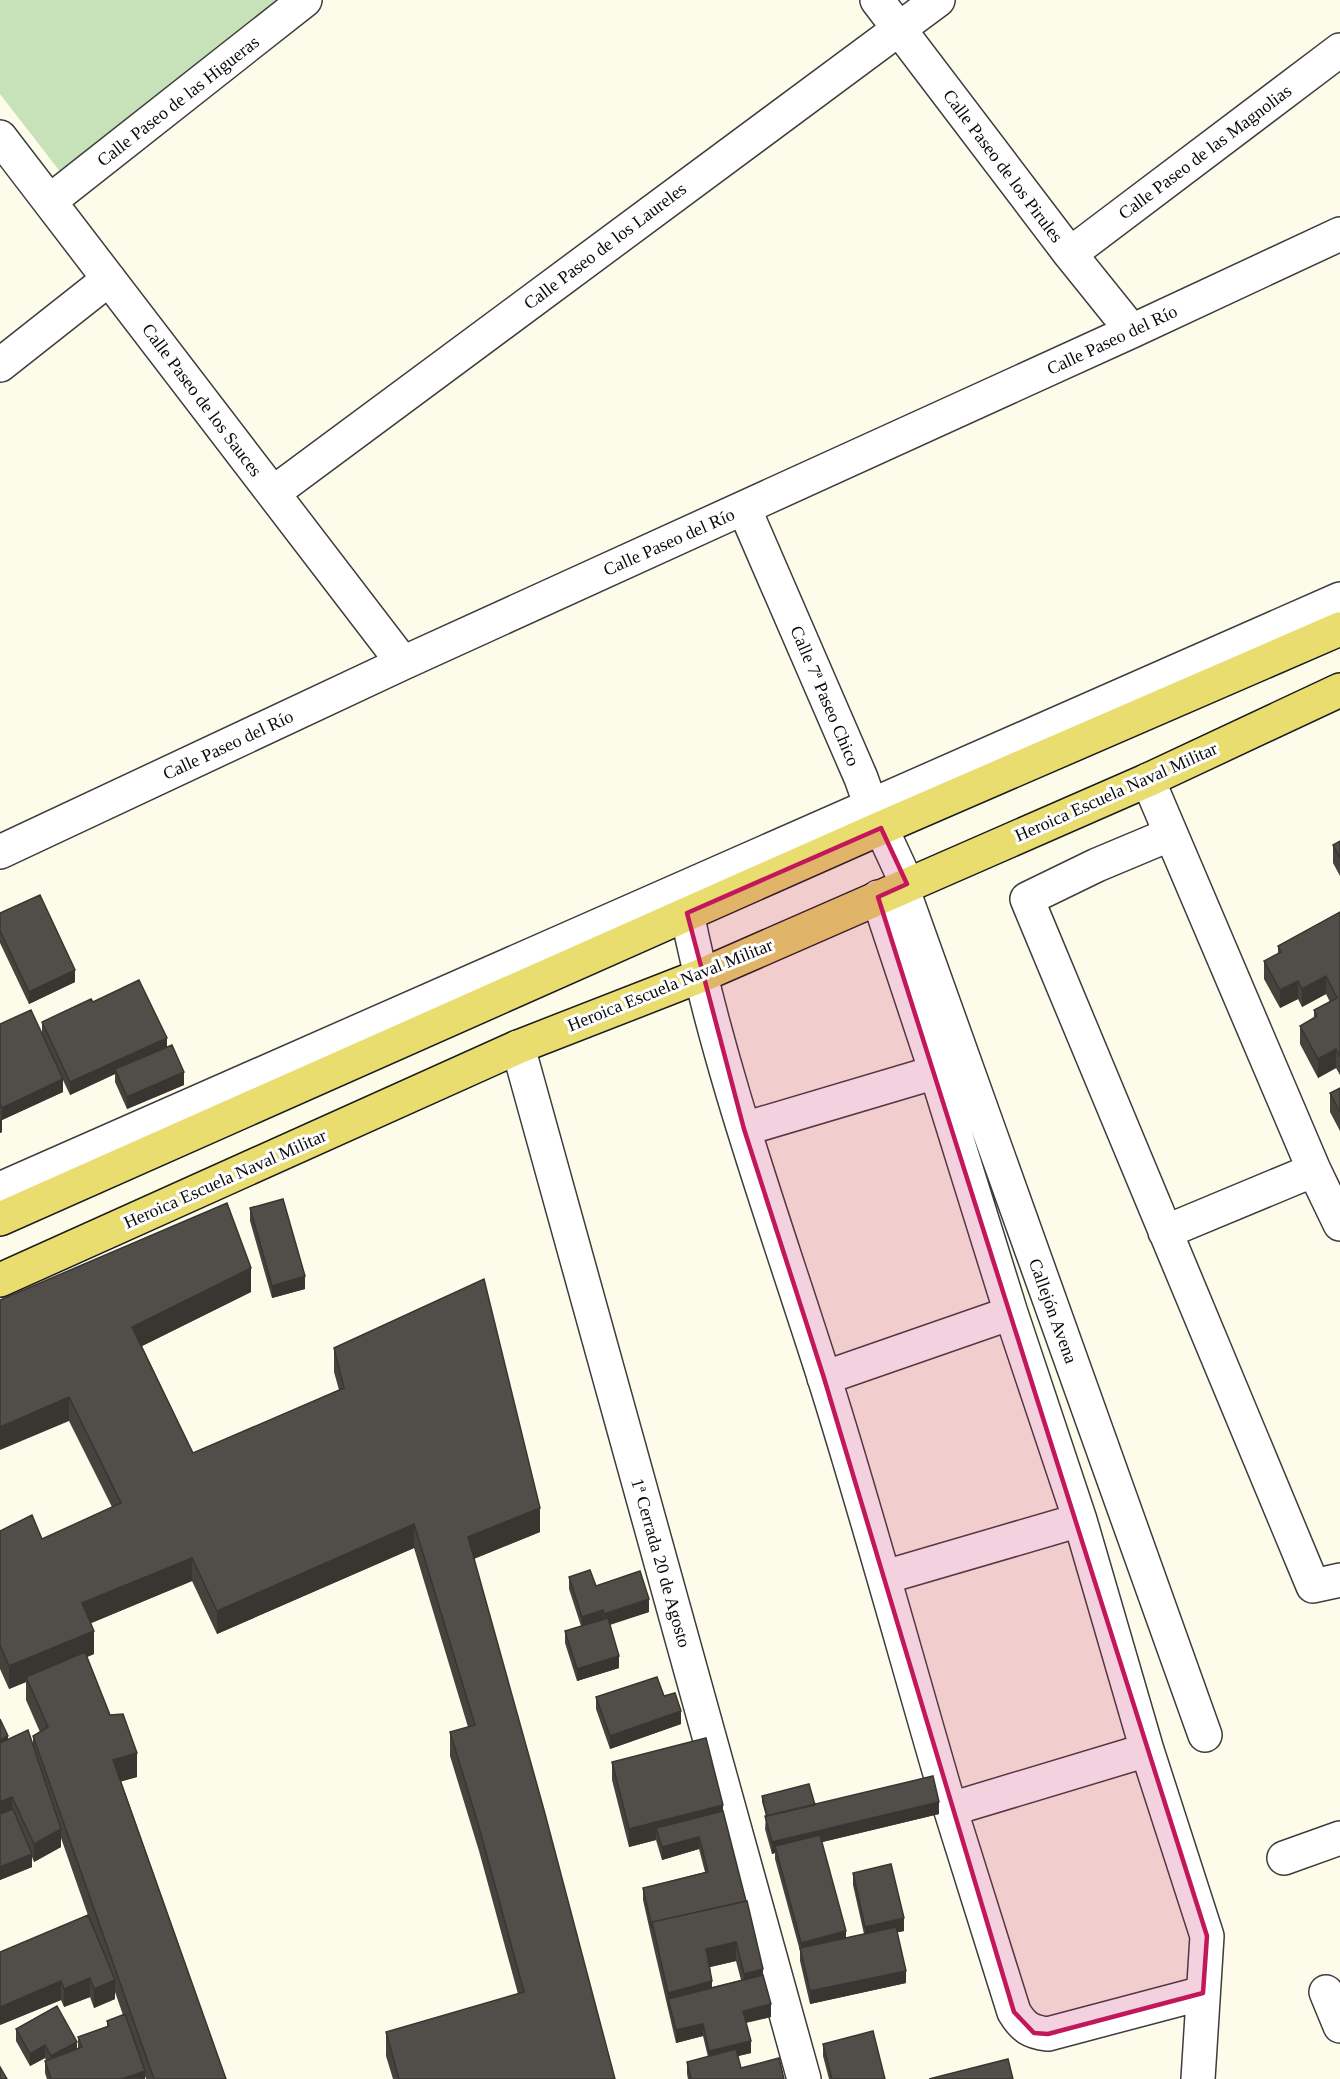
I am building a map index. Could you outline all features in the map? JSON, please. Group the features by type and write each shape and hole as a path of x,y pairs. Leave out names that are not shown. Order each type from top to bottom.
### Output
{"main road":[{"path":"0,1219 687,913 876,817 1340,628"},
{"name":"Heroica Escuela Naval Militar","path":"0,1280 518,1047 700,976 1148,780 1340,690"}],"street":[{"name":"Calle Paseo de las Higueras","path":"50,201 305,0"},
{"name":"Calle Paseo de los Pirules","path":"877,0 1070,254 1132,331"},
{"name":"Calle Paseo de los Laureles","path":"273,493 938,0"},
{"name":"Calle Paseo de las Magnolias","path":"1070,254 1340,50"},
{"name":"Calle Paseo de los Sauces","path":"0,137 403,663"},
{"name":"Calle Paseo del Río","path":"0,852 403,663 1340,234"},
{"path":"0,365 109,279"},
{"name":"Calle 7ª Paseo Chico","path":"744,508 861,778 876,817 895,889"},
{"path":"0,1189 876,817 1340,599"},
{"path":"1148,780 1314,1170 1340,1224"},
{"path":"1171,834 1097,865 1027,899 1313,1586 1340,1580"},
{"path":"895,889 936,1072 1011,1313 1080,1520 1147,1750 1207,1936 1198,2079"},
{"name":"Callejón Avena","path":"895,889 1205,1735"},
{"path":"687,913 700,976 744,1130 885,1577 951,1809 1014,2012 1022,2025 1034,2033 1048,2034 1203,1993"},
{"name":"1ª Cerrada 20 de Agosto","path":"518,1047 804,2079"},
{"path":"744,1130 936,1072"},
{"path":"1165,1232 1314,1170"},
{"path":"824,1378 1011,1313"},
{"path":"885,1577 1080,1520"},
{"path":"951,1809 1147,1750"},
{"path":"1284,1858 1340,1838"},
{"path":"1326,1992 1340,2026"}],"highlighted area":[{"path":"881,828 907,884 878,897 1207,1936 1203,1993 1048,2034 1034,2033 1014,2012 824,1378 744,1129 687,913"}],"green space":[{"path":"0,0 311,0 72,187 0,94"}],"building":[{"path":"1340,841 1340,858 1333,845"},
{"path":"40,895 75,970 29,992 0,931 0,913"},
{"path":"1340,912 1340,1056 1336,1049 1318,1059 1300,1026 1317,1016 1314,1010 1337,998 1326,976 1302,989 1298,981 1280,990 1264,961 1281,952 1278,946"},
{"path":"139,980 167,1038 70,1082 42,1022 91,999 93,1002"},
{"path":"31,1010 63,1079 2,1108 0,1103 0,1024"},
{"path":"172,1045 184,1072 127,1097 115,1069"},
{"path":"1340,1088 1340,1112 1330,1093"},
{"path":"283,1199 305,1276 272,1286 250,1208"},
{"path":"227,1203 251,1268 132,1327 193,1453 344,1388 334,1348 484,1279 540,1508 468,1537 544,1810 615,2079 399,2079 386,2032 524,1992 479,1827 450,1732 475,1725 414,1524 217,1611 192,1558 82,1603 94,1631 9,1666 0,1645 0,1531 32,1515 42,1539 121,1503 69,1397 0,1427 0,1300"},
{"path":"590,1570 596,1586 640,1571 649,1599 604,1614 603,1610 582,1617 569,1577"},
{"path":"608,1618 619,1656 577,1669 565,1631"},
{"path":"85,1652 110,1715 123,1714 137,1753 113,1760 226,2079 154,2079 33,1736 48,1727 26,1677"},
{"path":"657,1677 664,1696 675,1693 681,1711 610,1736 596,1697"},
{"path":"0,1719 8,1736 0,1740"},
{"path":"28,1730 61,1829 34,1844 12,1797 0,1802 0,1743"},
{"path":"706,1738 723,1805 629,1829 612,1762"},
{"path":"933,1776 939,1802 772,1842 765,1816"},
{"path":"809,1784 815,1805 767,1816 762,1796"},
{"path":"13,1809 32,1854 0,1867 0,1814"},
{"path":"723,1811 746,1901 652,1922 652,1928 643,1888 708,1872 699,1837 662,1847 656,1828"},
{"path":"820,1835 846,1931 801,1943 775,1846"},
{"path":"891,1864 904,1918 865,1927 853,1873"},
{"path":"747,1901 763,1969 744,1974 736,1942 706,1949 712,1981 668,1993 652,1922"},
{"path":"88,1915 115,1980 94,1989 90,1978 64,1989 61,1981 0,2007 0,1952"},
{"path":"896,1927 906,1971 810,1991 800,1948"},
{"path":"763,1975 771,2004 743,2011 751,2041 709,2051 703,2024 676,2030 668,1999"},
{"path":"57,2006 77,2042 51,2056 45,2045 30,2054 16,2029"},
{"path":"125,2014 145,2071 122,2079 51,2079 45,2061 82,2047 78,2037 109,2026 107,2021"},
{"path":"873,2031 885,2079 832,2079 823,2044"},
{"path":"736,2049 741,2068 779,2058 784,2079 691,2079 687,2062"},
{"path":"1008,2059 1013,2079 929,2079"},
{"path":"0,2067 7,2079 0,2079"}]}
